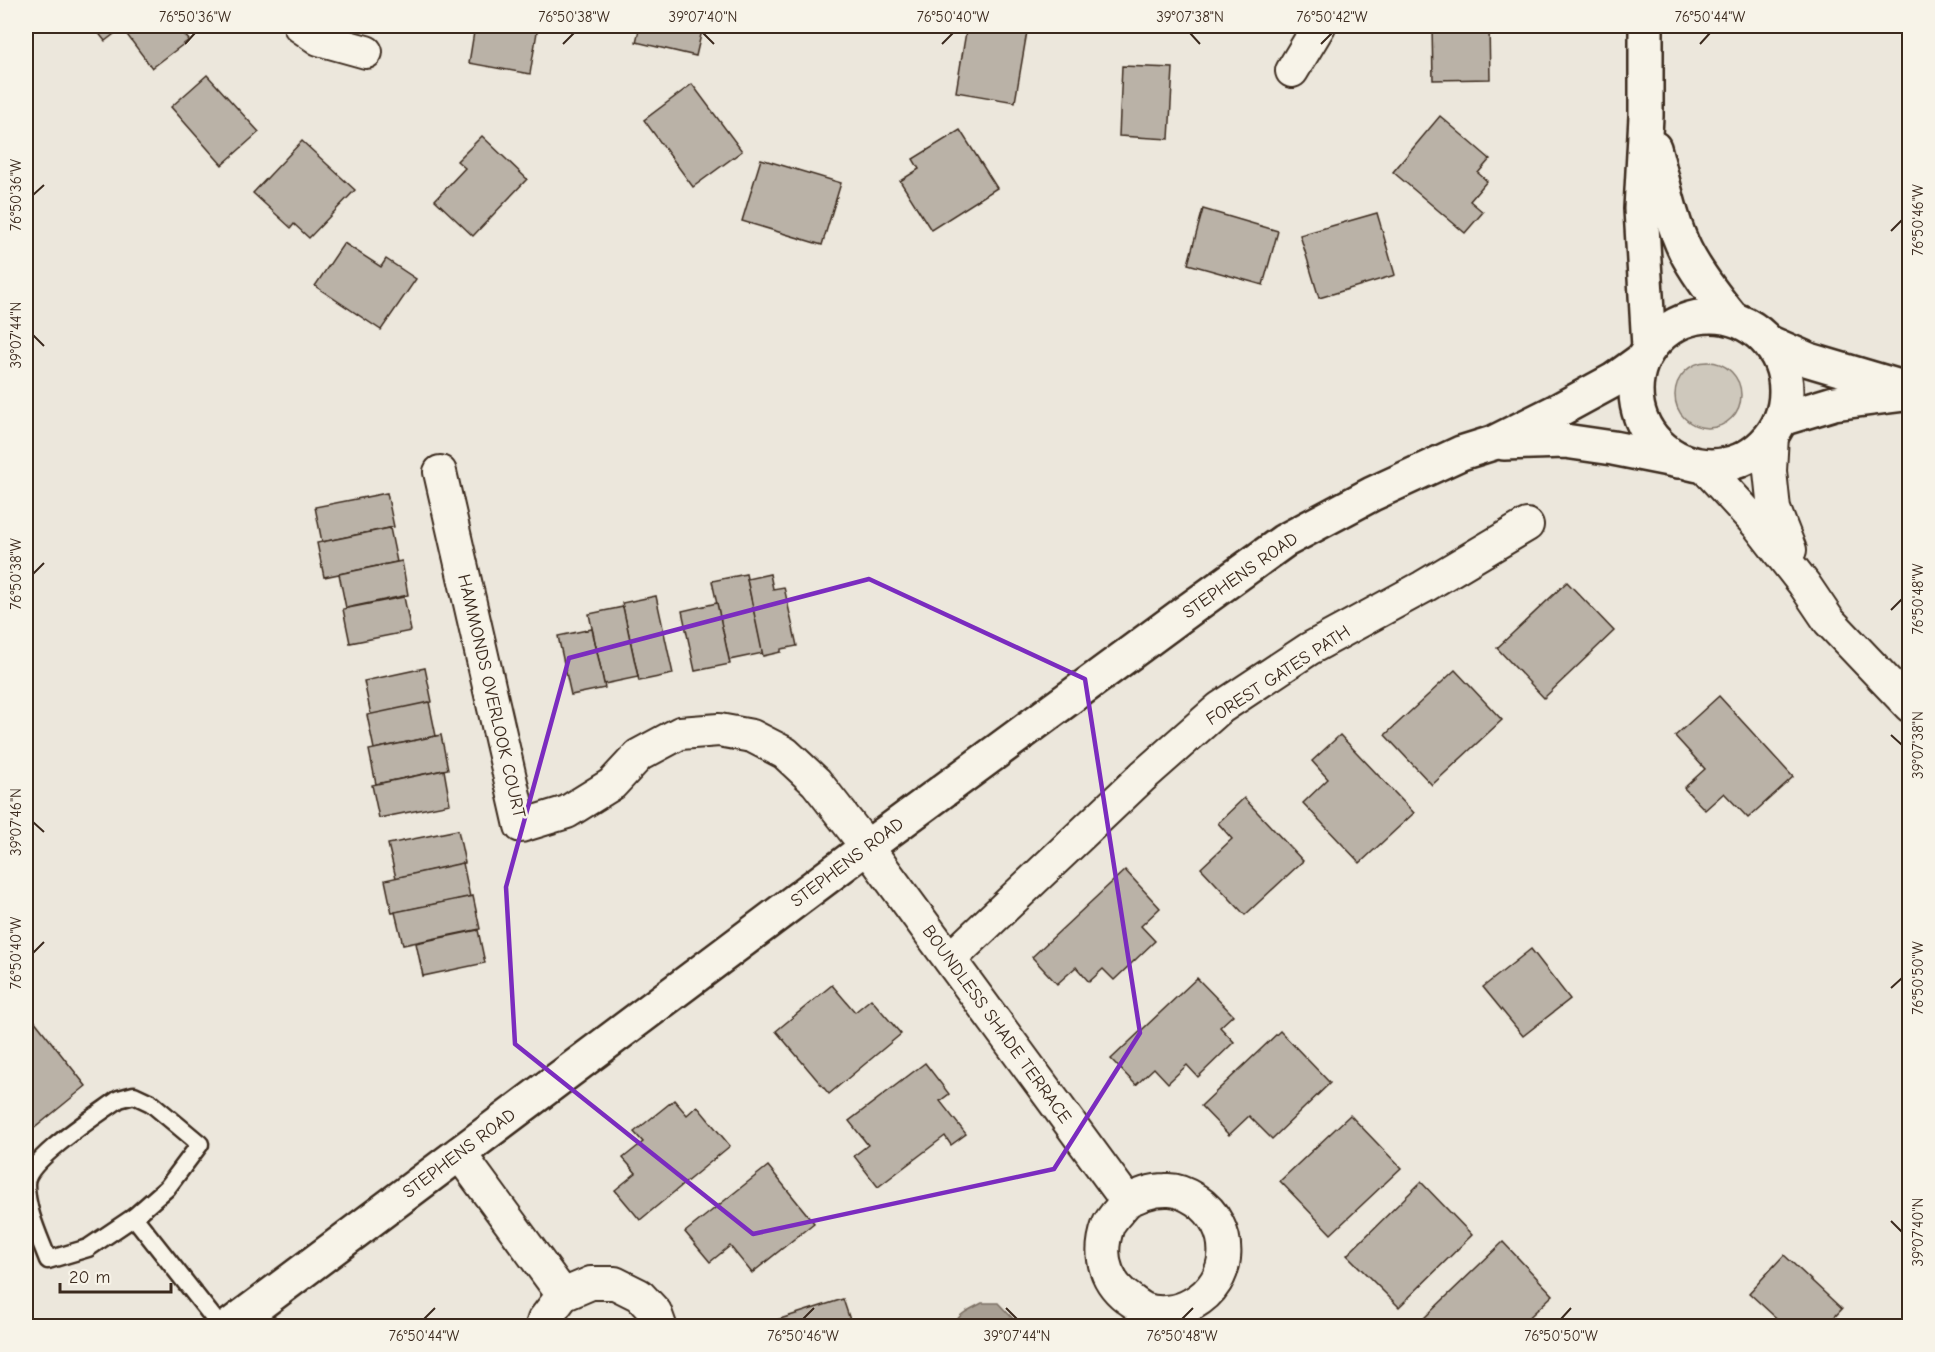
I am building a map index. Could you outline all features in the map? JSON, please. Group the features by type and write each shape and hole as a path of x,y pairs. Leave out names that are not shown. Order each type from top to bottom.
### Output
{"street":[{"path":"300,26 319,39 366,52"},
{"path":"1292,71 1319,26"},
{"path":"1646,26 1646,116 1641,210 1646,353"},
{"path":"1646,116 1669,204 1684,249 1732,318"},
{"path":"1910,392 1809,360 1770,343 1753,328 1732,318 1713,315 1682,321 1662,333 1646,353 1637,373 1636,403 1646,430 1662,448 1695,464 1758,525 1804,584 1829,621 1910,706"},
{"path":"1770,343 1782,365 1786,389 1770,471 1774,509 1804,584"},
{"name":"STEPHENS ROAD","path":"230,1326 867,847 1284,541 1372,494 1461,453 1492,443 1557,411 1614,380 1646,353"},
{"path":"1695,464 1730,464 1753,454 1777,427 1834,403 1910,392"},
{"name":"STEPHENS ROAD","path":"1492,443 1565,441 1695,464"},
{"name":"HAMMONDS OVERLOOK COURT","path":"440,472 521,826 567,812 612,784 639,755 680,733 719,730 752,736 785,753 816,782 867,847"},
{"name":"FOREST GATES PATH","path":"950,959 1143,776 1220,708 1309,650 1423,587 1527,525"},
{"name":"BOUNDLESS SHADE TERRACE","path":"867,847 1127,1201"},
{"path":"459,1153 563,1295"},
{"path":"542,1326 563,1295 591,1283 615,1283 639,1295 655,1312 660,1326"}],"lane":[{"path":"134,1095 152,1103 200,1144 166,1188 134,1218 88,1248 48,1260 28,1202 26,1182 30,1170 42,1157 119,1099 134,1095"},
{"path":"134,1218 220,1326"}],"highlighted area":[{"path":"869,579 1085,679 1140,1033 1054,1169 753,1234 515,1044 506,887 569,658"}],"shaded area":[{"path":"1708,362 1721,365 1731,372 1738,382 1741,395 1738,408 1731,418 1721,425 1708,428 1695,425 1685,418 1678,408 1675,395 1678,382 1685,372 1695,365"},
{"path":"982,1303 998,1303 1020,1326 954,1326 961,1315"}],"building":[{"path":"93,26 177,26 189,40 152,68 122,28 105,41"},
{"path":"475,26 538,26 530,74 469,63"},
{"path":"640,26 703,26 696,56 636,42"},
{"path":"967,26 1028,26 1015,102 956,92"},
{"path":"1432,26 1489,26 1490,79 1433,80"},
{"path":"1122,66 1173,68 1169,139 1119,136"},
{"path":"207,75 259,132 222,165 171,107"},
{"path":"692,84 742,151 693,187 644,120"},
{"path":"1440,116 1490,159 1478,173 1487,181 1470,201 1483,212 1465,233 1393,172"},
{"path":"960,130 997,188 931,230 900,181 919,169 913,159"},
{"path":"482,136 527,179 473,236 435,200 465,168 457,161"},
{"path":"302,141 355,190 309,238 294,224 291,228 253,193"},
{"path":"761,159 841,183 822,245 742,221"},
{"path":"1203,209 1278,231 1263,285 1188,264"},
{"path":"1377,213 1395,275 1319,298 1300,235"},
{"path":"344,243 381,267 386,259 416,279 381,330 315,286"},
{"path":"387,493 394,527 322,542 315,507"},
{"path":"390,528 397,562 324,577 317,543"},
{"path":"402,561 408,595 346,608 339,574"},
{"path":"746,574 763,653 729,660 712,581"},
{"path":"770,574 773,589 784,587 797,646 763,656 747,579"},
{"path":"1567,582 1614,631 1544,698 1497,648"},
{"path":"656,596 673,674 639,681 622,603"},
{"path":"404,597 411,631 350,643 343,609"},
{"path":"717,603 730,664 695,671 682,611"},
{"path":"623,607 638,677 604,684 589,614"},
{"path":"592,629 605,688 571,695 558,636"},
{"path":"425,668 432,702 371,715 364,681"},
{"path":"1455,670 1502,720 1432,785 1385,735"},
{"path":"1719,696 1793,777 1748,818 1724,793 1705,810 1684,788 1705,769 1675,736"},
{"path":"429,702 436,736 374,749 367,715"},
{"path":"441,735 448,769 376,784 369,750"},
{"path":"1340,735 1414,813 1360,863 1303,803 1328,779 1312,761"},
{"path":"444,770 450,804 379,818 372,785"},
{"path":"1244,798 1303,861 1245,915 1201,868 1232,839 1218,823"},
{"path":"458,830 465,863 396,878 388,844"},
{"path":"463,863 470,897 392,913 385,880"},
{"path":"1125,870 1160,908 1141,926 1155,941 1114,980 1103,969 1089,982 1076,967 1057,984 1032,957"},
{"path":"473,896 480,929 403,945 395,912"},
{"path":"478,930 485,963 423,976 416,943"},
{"path":"1531,949 1570,999 1523,1036 1483,987"},
{"path":"1197,978 1233,1015 1220,1027 1234,1042 1198,1077 1187,1065 1168,1083 1154,1068 1136,1085 1111,1059"},
{"path":"832,985 855,1012 871,999 901,1034 829,1094 776,1031"},
{"path":"26,1010 86,1086 26,1135"},
{"path":"1280,1031 1330,1083 1272,1139 1249,1116 1229,1135 1201,1106"},
{"path":"925,1063 949,1094 940,1101 966,1134 951,1145 945,1136 878,1187 854,1156 868,1145 849,1121"},
{"path":"674,1100 687,1115 697,1106 730,1146 640,1220 615,1190 636,1173 623,1158 643,1142 634,1132"},
{"path":"1350,1115 1401,1168 1331,1234 1280,1181"},
{"path":"768,1166 814,1223 752,1273 730,1246 710,1262 685,1232"},
{"path":"1421,1182 1472,1235 1399,1307 1347,1255"},
{"path":"1503,1242 1553,1295 1520,1326 1428,1326 1422,1320"},
{"path":"1784,1255 1842,1309 1826,1326 1785,1326 1749,1293"},
{"path":"843,1299 852,1326 758,1326"}]}
